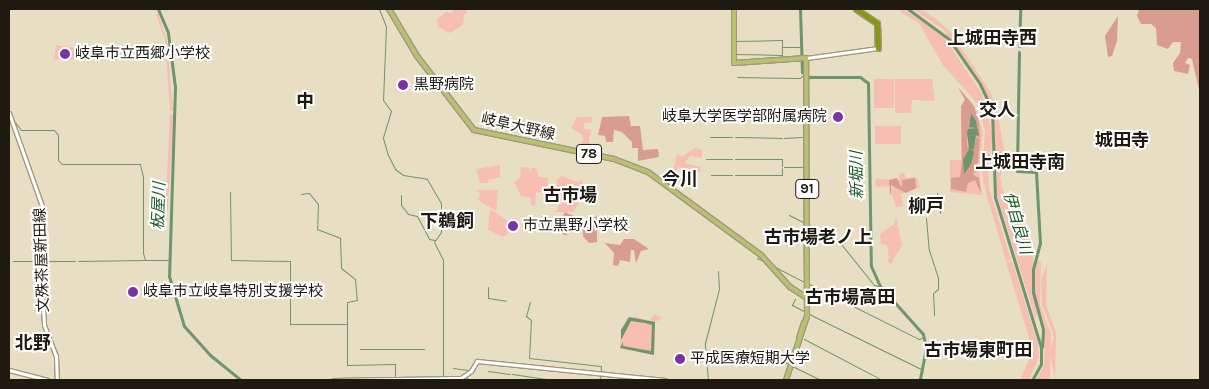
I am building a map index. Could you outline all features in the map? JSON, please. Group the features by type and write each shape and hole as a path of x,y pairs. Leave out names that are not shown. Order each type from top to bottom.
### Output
{"highway":[{"path":"856,9 877,23 878,48"},
{"path":"860,9 879,23 878,48"}],"main road":[{"name":"岐阜大野線","path":"389,9 417,56 474,130 614,159 648,172 761,255 787,285 806,298"},
{"path":"734,9 734,63 802,59 878,48"},
{"name":"91","path":"802,59 806,76 806,298"},
{"name":"文殊茶屋新田線","path":"9,113 43,210 40,258 44,325 56,356 57,380"},
{"path":"785,380 806,328 806,298"},
{"path":"333,380 466,376 478,361 665,380"},
{"path":"9,370 48,380"}],"shaded area":[{"path":"453,9 467,9 467,14 464,15 463,25 450,33 438,27 437,19 446,12 452,13"},
{"path":"903,9 943,35 982,94 993,136 988,167 989,188 1011,260 1006,261 986,193 982,173 985,131 977,103 942,64 919,23 900,12"},
{"path":"912,9 921,9 935,18 952,34 991,93 998,115 943,29"},
{"path":"1139,9 1200,9 1200,94 1192,59 1188,58 1185,63 1190,65 1188,74 1174,71 1173,63 1180,53 1181,42 1173,42 1168,49 1157,45 1156,28 1151,24 1141,24 1137,16"},
{"path":"158,13 167,41 173,111 170,111 165,39 156,14"},
{"path":"1118,16 1117,41 1112,56 1108,57 1105,36"},
{"path":"56,45 75,48 75,60 54,59"},
{"path":"874,79 894,79 894,108 874,108"},
{"path":"895,79 932,79 935,101 912,100 911,113 895,113"},
{"path":"958,87 974,106 979,123 980,138 976,136 978,127 971,113 969,126 977,128 969,129 967,146 974,150 976,137 980,139 978,162 974,168 976,172 972,174 979,178 981,193 975,180 968,183 966,192 951,189 951,178 960,177 962,160 961,106 965,100"},
{"path":"965,99 969,99 976,110 983,132 979,171 982,195 950,192 950,160 961,160 961,106"},
{"path":"971,113 976,121 979,136 976,135 974,150 970,148 974,152 971,164 964,174 963,160 969,149 968,129 976,128 969,127"},
{"path":"994,113 999,122 1006,161 1000,177 1004,194 1002,195 1013,213 1025,220 1033,260 1036,320 996,192"},
{"path":"170,114 174,116 167,219 165,216"},
{"path":"629,116 631,126 640,126 643,150 658,149 659,157 638,161 638,148 632,148 632,142 622,132 614,130 613,142 606,142 605,136 598,135 602,117"},
{"path":"577,117 592,117 592,122 584,123 584,129 591,130 587,152 582,144 583,135 571,128"},
{"path":"875,126 901,126 901,144 875,144"},
{"path":"695,148 702,150 702,158 690,156 685,163 700,167 701,171 693,174 694,170 678,167 675,174 673,172 677,155 683,156"},
{"path":"500,165 500,177 488,180 489,183 480,183 476,169"},
{"path":"521,167 529,168 531,172 531,168 536,168 539,177 548,178 547,193 536,192 535,206 531,205 531,198 521,196 514,182 520,178"},
{"path":"904,173 906,178 916,177 920,187 901,194 903,206 896,207 889,186 876,187 875,182 876,179 899,180 899,174"},
{"path":"562,176 578,182 581,179 583,183 581,188 572,187 570,191 573,202 579,203 573,212 553,212 558,210 559,202 551,199 551,192 557,192 557,179"},
{"path":"897,178 902,188 902,180 915,178 916,188 906,193 891,185 891,195 889,180"},
{"path":"476,190 498,190 496,211 478,200 480,194"},
{"path":"490,209 509,222 508,233 503,237 488,230"},
{"path":"565,212 576,217 574,228 568,225 567,236 556,231"},
{"path":"597,216 597,242 589,243 583,236 583,223"},
{"path":"896,217 902,245 891,264 887,261 889,258 887,245 881,244 880,234 894,224"},
{"path":"624,239 634,239 649,249 641,251 636,263 634,250 631,250 630,262 620,260 618,266 613,265 614,253 605,243 620,245"},
{"path":"1012,261 1038,344 1039,357 1029,380 1020,380 1033,351 1006,262"},
{"path":"1037,261 1041,262 1040,305 1051,334 1050,380 1036,380 1044,366 1045,343 1041,321 1036,313 1034,270"},
{"path":"1047,265 1046,305 1056,333 1055,379 1050,352 1054,336 1042,305 1041,279"},
{"path":"654,314 662,318 655,322 654,355 620,348 621,330 625,327 626,319 636,317 649,321"},
{"path":"629,317 655,322 654,355 620,348 623,342 623,346 651,351 652,324 631,321 621,340 621,330"}],"waterway":[{"name":"板屋川","path":"158,9 168,33 175,87 169,276 184,326 210,355 241,380"},
{"path":"379,9 386,26 383,100 391,111 383,138 388,155 395,169 403,175 427,179 441,203 441,232 434,242 443,260 443,376"},
{"name":"新堀川","path":"800,9 802,72 809,77 860,77 868,83 871,266 880,286 923,334 926,348 920,380"},
{"name":"伊自良川","path":"908,9 949,39 980,84 992,110 995,197 1041,347 1041,364 1032,380"},
{"path":"1019,46 1020,9"},
{"path":"736,41 782,40 782,47"},
{"path":"735,54 782,55 782,47 800,47"},
{"path":"1019,52 1017,171 1036,172 1040,243 1033,270 1033,292 1043,330 1042,347"},
{"path":"737,77 800,78 804,74"},
{"path":"12,118 21,130 54,130 58,135 58,160 62,164 140,164 143,177 143,253 145,260 168,260"},
{"path":"710,137 732,137"},
{"path":"735,137 782,138"},
{"path":"784,138 802,137"},
{"path":"706,159 732,159"},
{"path":"735,159 782,159 782,166"},
{"path":"784,167 803,167"},
{"path":"735,175 782,175 782,168"},
{"path":"711,175 732,175"},
{"path":"230,192 231,260 290,261 290,277"},
{"path":"301,194 309,193 318,204 317,229 340,238 341,268 355,279 357,300 347,302 347,324"},
{"path":"937,193 940,213"},
{"path":"401,195 401,205 408,214 417,216 424,229"},
{"path":"789,215 837,239 874,285 880,286"},
{"path":"926,218 929,250 938,277 938,289 933,293 934,315"},
{"path":"425,231 429,239 435,240"},
{"path":"757,258 765,262"},
{"path":"78,261 144,260"},
{"path":"13,261 38,261"},
{"path":"42,261 75,261"},
{"path":"773,266 805,282"},
{"path":"718,271 719,288"},
{"path":"290,278 290,324 347,324 347,365 395,364 395,377"},
{"path":"809,284 919,339 924,337"},
{"path":"488,287 488,298 506,301"},
{"path":"708,380 705,343 719,289"},
{"path":"795,299 792,305 806,312"},
{"path":"530,302 526,316 531,320 529,358 601,366 600,380"},
{"path":"809,314 923,370"},
{"path":"647,323 652,324 652,328"},
{"path":"804,339 882,380"},
{"path":"360,349 424,349"},
{"path":"774,357 789,364"},
{"path":"792,366 821,380"},
{"path":"453,368 468,370"},
{"path":"488,371 510,374"},
{"path":"467,374 467,380"},
{"path":"512,374 553,380"}],"place":[{"name":"岐阜市立西郷小学校","path":"65,54"},
{"name":"黒野病院","path":"403,85"},
{"name":"岐阜大学医学部附属病院","path":"838,117"},
{"name":"市立黒野小学校","path":"513,226"},
{"name":"岐阜市立岐阜特別支援学校","path":"133,292"},
{"name":"平成医療短期大学","path":"680,359"}],"district":[{"name":"上城田寺西","path":"992,38"},
{"name":"中","path":"305,101"},
{"name":"交人","path":"997,110"},
{"name":"城田寺","path":"1122,140"},
{"name":"上城田寺南","path":"1020,162"},
{"name":"今川","path":"680,179"},
{"name":"古市場","path":"570,195"},
{"name":"柳戸","path":"926,206"},
{"name":"下鵜飼","path":"447,221"},
{"name":"古市場老ノ上","path":"818,237"},
{"name":"古市場高田","path":"850,297"},
{"name":"北野","path":"33,343"},
{"name":"古市場東町田","path":"978,350"}]}
